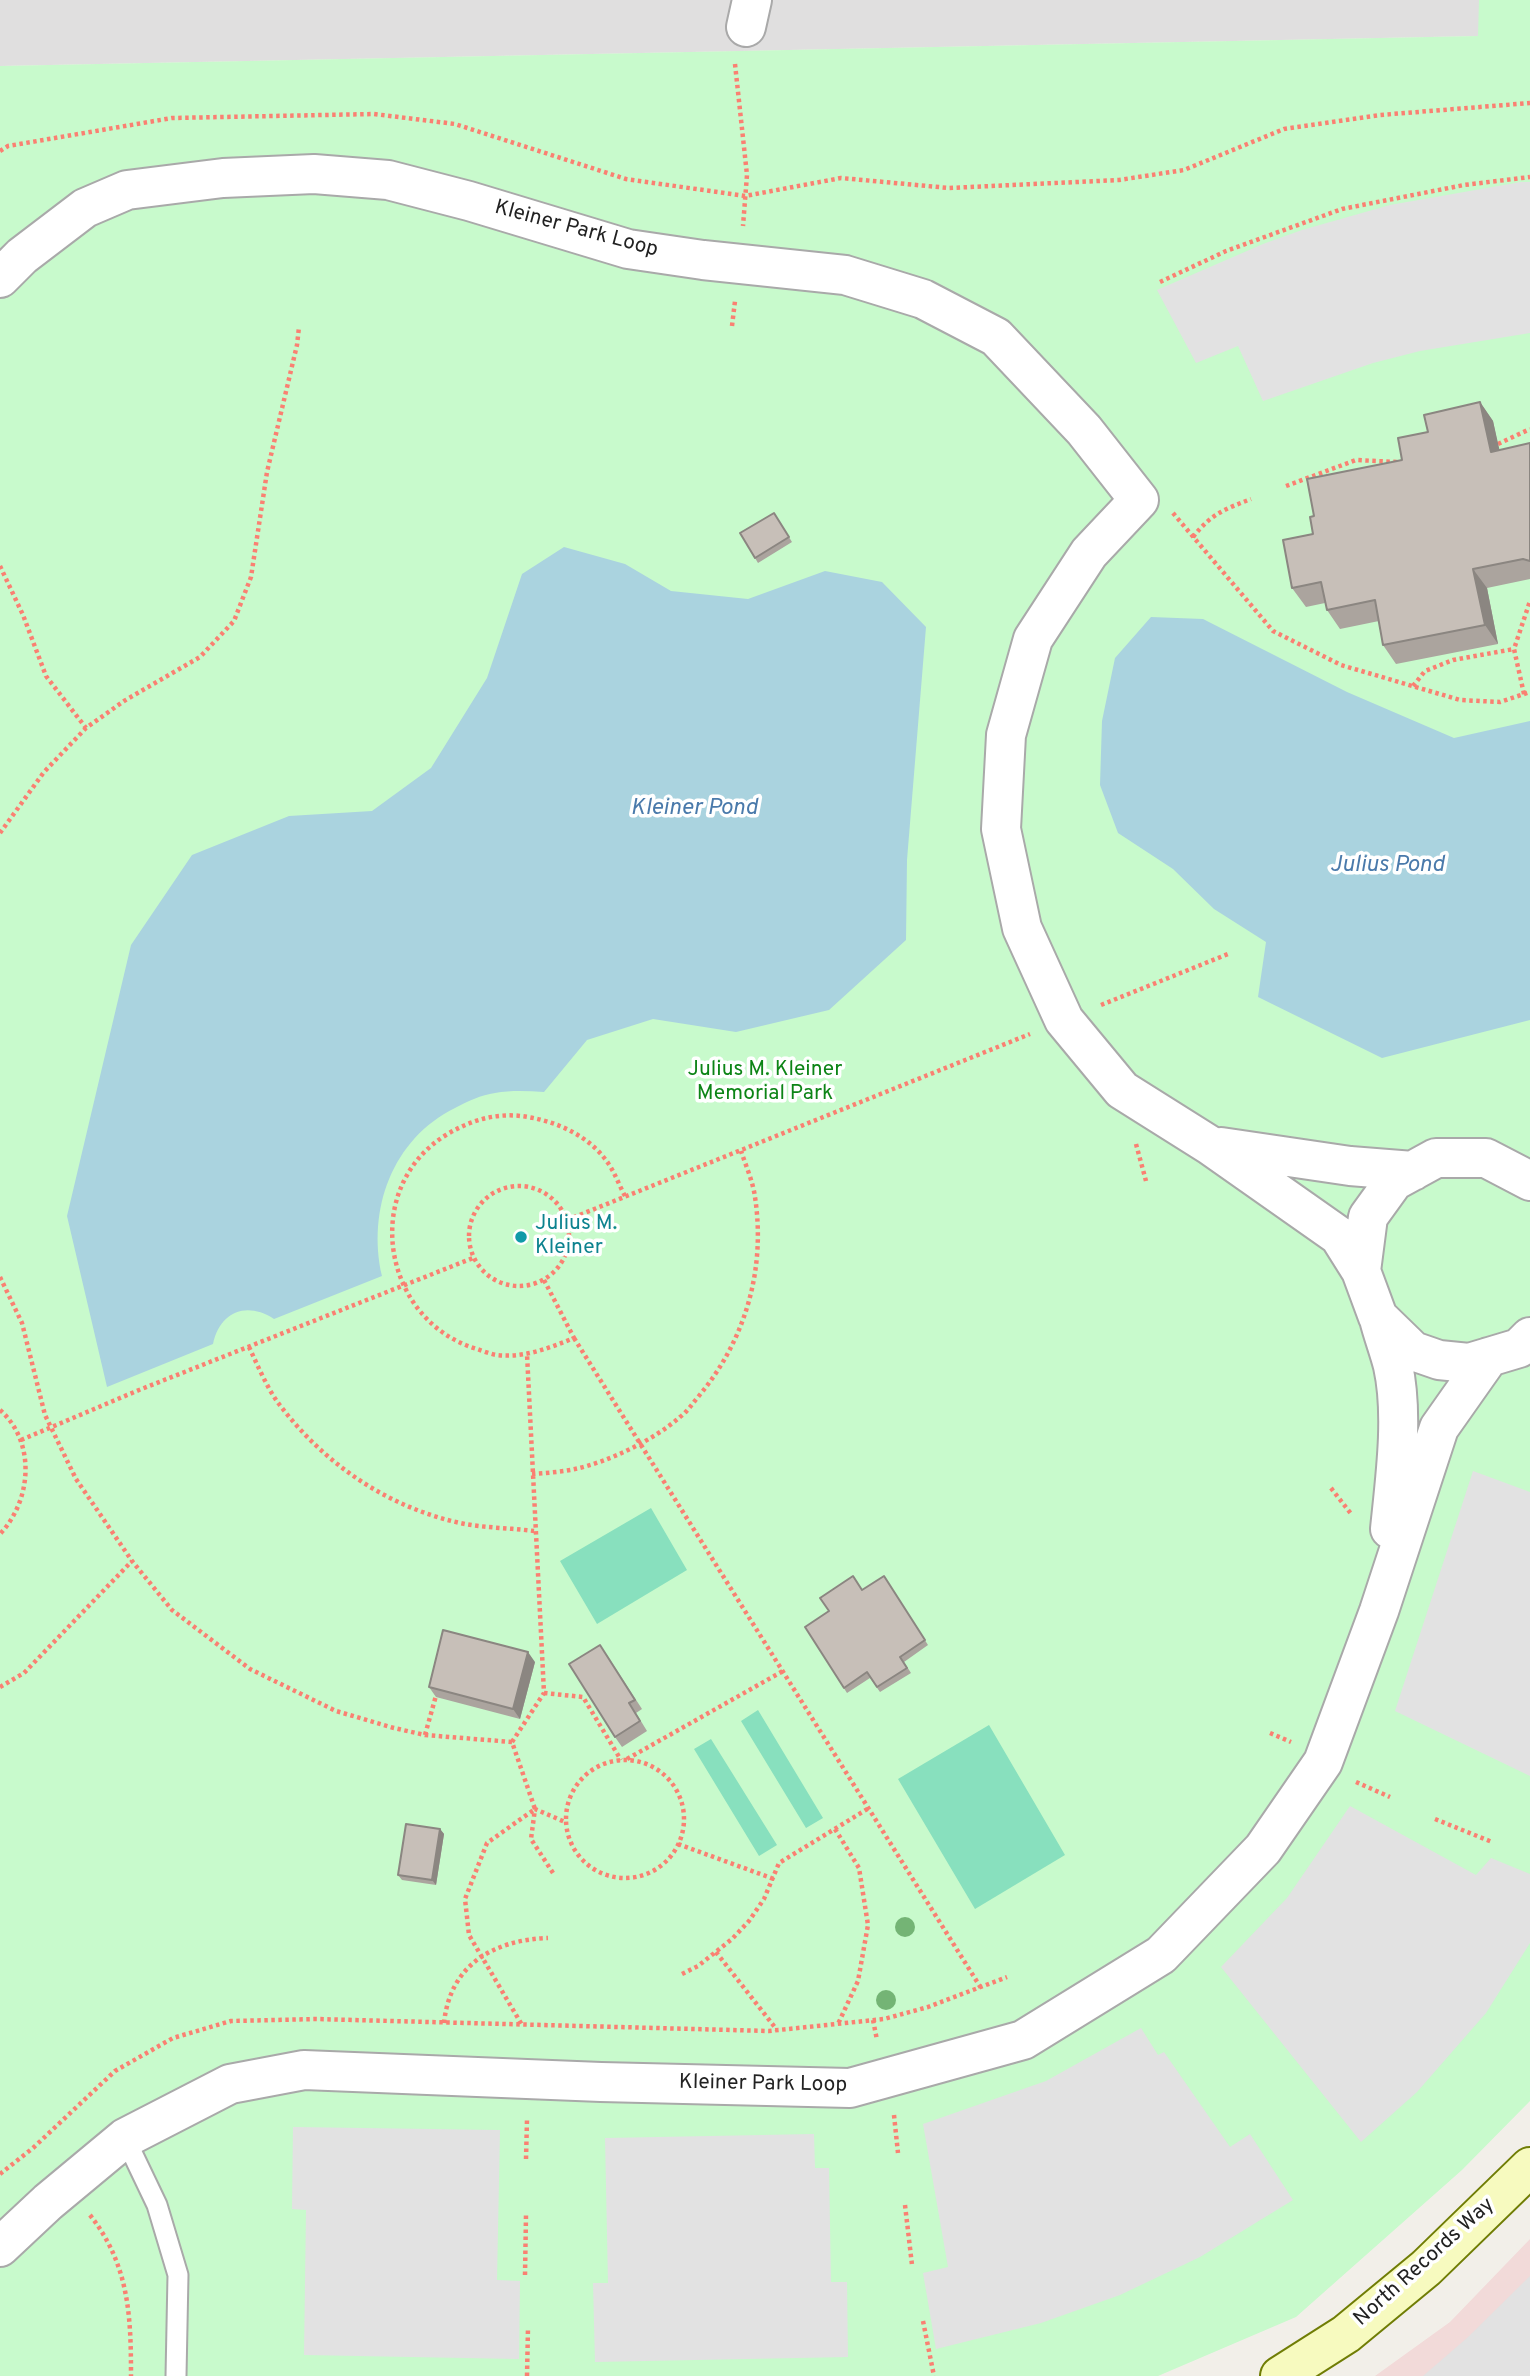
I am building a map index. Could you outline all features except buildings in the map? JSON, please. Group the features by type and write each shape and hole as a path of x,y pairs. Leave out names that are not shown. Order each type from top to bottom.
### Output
{"street":[{"name":"Kleiner Park Loop","path":"0,278 22,256 85,208 128,190 223,178 314,174 388,180 469,201 628,249 845,275 923,299 996,337 1156,506 1089,553 1033,639 1006,735 1001,829 1022,928 1064,1020 1122,1090 1211,1146 1339,1236 1361,1271 1393,1369 1397,1422 1396,1475 1383,1594"},
{"path":"1211,1146 1350,1166 1413,1171"},
{"path":"1361,1271 1368,1217 1395,1181 1436,1158 1486,1158 1530,1181"},
{"path":"1378,1317 1413,1350 1439,1360 1469,1363 1514,1351"},
{"name":"Kleiner Park Loop","path":"0,2247 48,2202 125,2138 230,2084 304,2070 601,2082 850,2088 1023,2040 1161,1955 1263,1849 1323,1762 1379,1611 1438,1428 1514,1351"},
{"name":"North Records Way","path":"1280,2376 1346,2334 1426,2268 1530,2167"}],"lane":[{"path":"125,2138 157,2205 178,2275 176,2376"}],"path":[{"path":"732,326 747,174 734,51 749,14"},
{"path":"0,151 8,146 172,118 373,114 455,124 626,178 745,196 841,178 949,188 1119,180 1184,170 1284,129 1380,115 1530,103"},
{"path":"1160,282 1226,251 1342,209 1464,185 1530,177"},
{"path":"0,833 44,772 86,727 124,701 200,657 234,621 251,577 267,472 298,345 299,327"},
{"path":"1498,444 1530,429"},
{"path":"1286,486 1356,460 1398,462"},
{"path":"1193,537 1206,520 1251,499"},
{"path":"1156,506 1193,537 1273,631 1341,665 1460,700 1500,702 1527,693 1514,649 1530,601"},
{"path":"0,566 23,615 46,676 86,727"},
{"path":"1413,686 1425,671 1453,660 1514,649"},
{"path":"1093,1008 1228,954"},
{"path":"566,1220 1034,1032"},
{"path":"574,1338 537,1353 496,1355 458,1343 425,1320 402,1287 391,1249 393,1210 407,1173 433,1143 466,1123 505,1115 543,1119 579,1135 607,1162 625,1196"},
{"path":"532,1474 575,1469 640,1443 680,1417 713,1378 738,1336 754,1288 759,1239 755,1194 741,1151"},
{"path":"516,1185 532,1187 547,1194 559,1206 566,1220 569,1237 566,1254 557,1269 544,1280 528,1286 512,1287 482,1272 473,1258 468,1242 469,1226 475,1210 485,1198 500,1189 516,1185"},
{"path":"21,1440 473,1258"},
{"path":"0,1277 22,1323 50,1427 76,1479 132,1561 172,1610 250,1669 336,1711 425,1735 512,1742"},
{"path":"544,1280 574,1338 981,1988"},
{"path":"249,1347 278,1402 308,1438 348,1474 404,1507 465,1524 534,1531"},
{"path":"512,1742 544,1693 527,1353"},
{"path":"0,1409 21,1440 27,1471 23,1498 10,1523 0,1534"},
{"path":"1331,1488 1353,1516"},
{"path":"0,1686 24,1673 132,1561"},
{"path":"624,1760 783,1671"},
{"path":"425,1735 438,1686"},
{"path":"544,1693 583,1697 624,1760"},
{"path":"1270,1733 1292,1743"},
{"path":"512,1742 535,1809 531,1839 553,1873"},
{"path":"624,1760 646,1763 662,1773 675,1788 682,1806 683,1826 678,1844 667,1860 651,1872 632,1878 613,1877 594,1870 580,1857 570,1841 565,1822 568,1802 576,1785 590,1771 607,1762 624,1760"},
{"path":"1348,1779 1390,1797"},
{"path":"682,1974 716,1952 749,1921 774,1880 779,1863 869,1808"},
{"path":"535,1809 565,1822"},
{"path":"522,2025 469,1935 465,1899 487,1843 535,1809"},
{"path":"1435,1819 1492,1842"},
{"path":"835,1829 859,1868 868,1925 858,1981 838,2024"},
{"path":"678,1844 774,1880"},
{"path":"548,1938 523,1939 482,1956 463,1972 446,2002 444,2022 777,2030 873,2020 928,2007 1007,1977"},
{"path":"716,1952 777,2030"},
{"path":"873,2020 879,2048"},
{"path":"894,2114 898,2153"},
{"path":"526,2159 527,2120"},
{"path":"905,2205 912,2265"},
{"path":"85,2207 110,2243 120,2268 130,2319 131,2376"},
{"path":"525,2275 526,2215"},
{"path":"923,2321 934,2376"},
{"path":"527,2376 528,2328"}],"shaded area":[{"path":"0,0 1479,0 1479,36 0,66"},
{"path":"1530,182 1530,333 1420,351 1373,363 1263,401 1238,346 1196,363 1157,290 1302,230 1390,205"},
{"path":"1473,1471 1530,1492 1530,1776 1395,1711"},
{"path":"1350,1806 1476,1875 1491,1858 1530,1874 1530,1943 1486,2013 1417,2092 1361,2142 1221,1967 1287,1898"},
{"path":"1141,2028 1158,2055 1164,2052 1230,2147 1250,2134 1293,2200 1200,2257 1120,2295 1041,2323 936,2349 923,2273 948,2267 923,2124 1046,2081"},
{"path":"293,2127 500,2130 497,2280 520,2281 519,2359 304,2355 306,2210 292,2209"},
{"path":"814,2134 815,2168 829,2168 831,2282 847,2282 848,2357 595,2362 593,2283 608,2283 605,2138"},
{"path":"1530,2239 1530,2376 1375,2376 1450,2322"},
{"path":"1530,2276 1530,2376 1423,2376 1467,2338"}],"green space":[{"name":"Julius M. Kleiner Memorial Park","path":"1479,0 1530,0 1530,2101 1462,2170 1296,2317 1158,2376 0,2376 0,66 1478,36"},
{"path":"651,1508 687,1570 597,1624 560,1561"},
{"path":"758,1710 823,1818 806,1828 741,1721"},
{"path":"989,1725 1065,1855 975,1909 898,1779"},
{"path":"711,1739 777,1845 759,1856 694,1749"}],"water":[{"name":"Kleiner Pond","path":"564,547 625,564 671,591 748,599 825,571 882,582 926,627 907,860 906,940 829,1010 736,1032 653,1019 587,1040 544,1092 513,1091 490,1094 455,1108 433,1121 415,1138 400,1157 389,1179 378,1226 382,1276 274,1319 254,1311 236,1313 222,1324 213,1344 107,1387 67,1216 131,945 192,855 289,816 372,811 431,768 487,678 522,574"},
{"name":"Julius Pond","path":"1151,617 1203,619 1347,692 1454,738 1530,721 1530,1020 1382,1058 1258,997 1266,942 1214,909 1173,869 1118,833 1100,785 1102,721 1115,658"}],"place":[{"name":"Julius M. Kleiner","path":"521,1237"}]}
